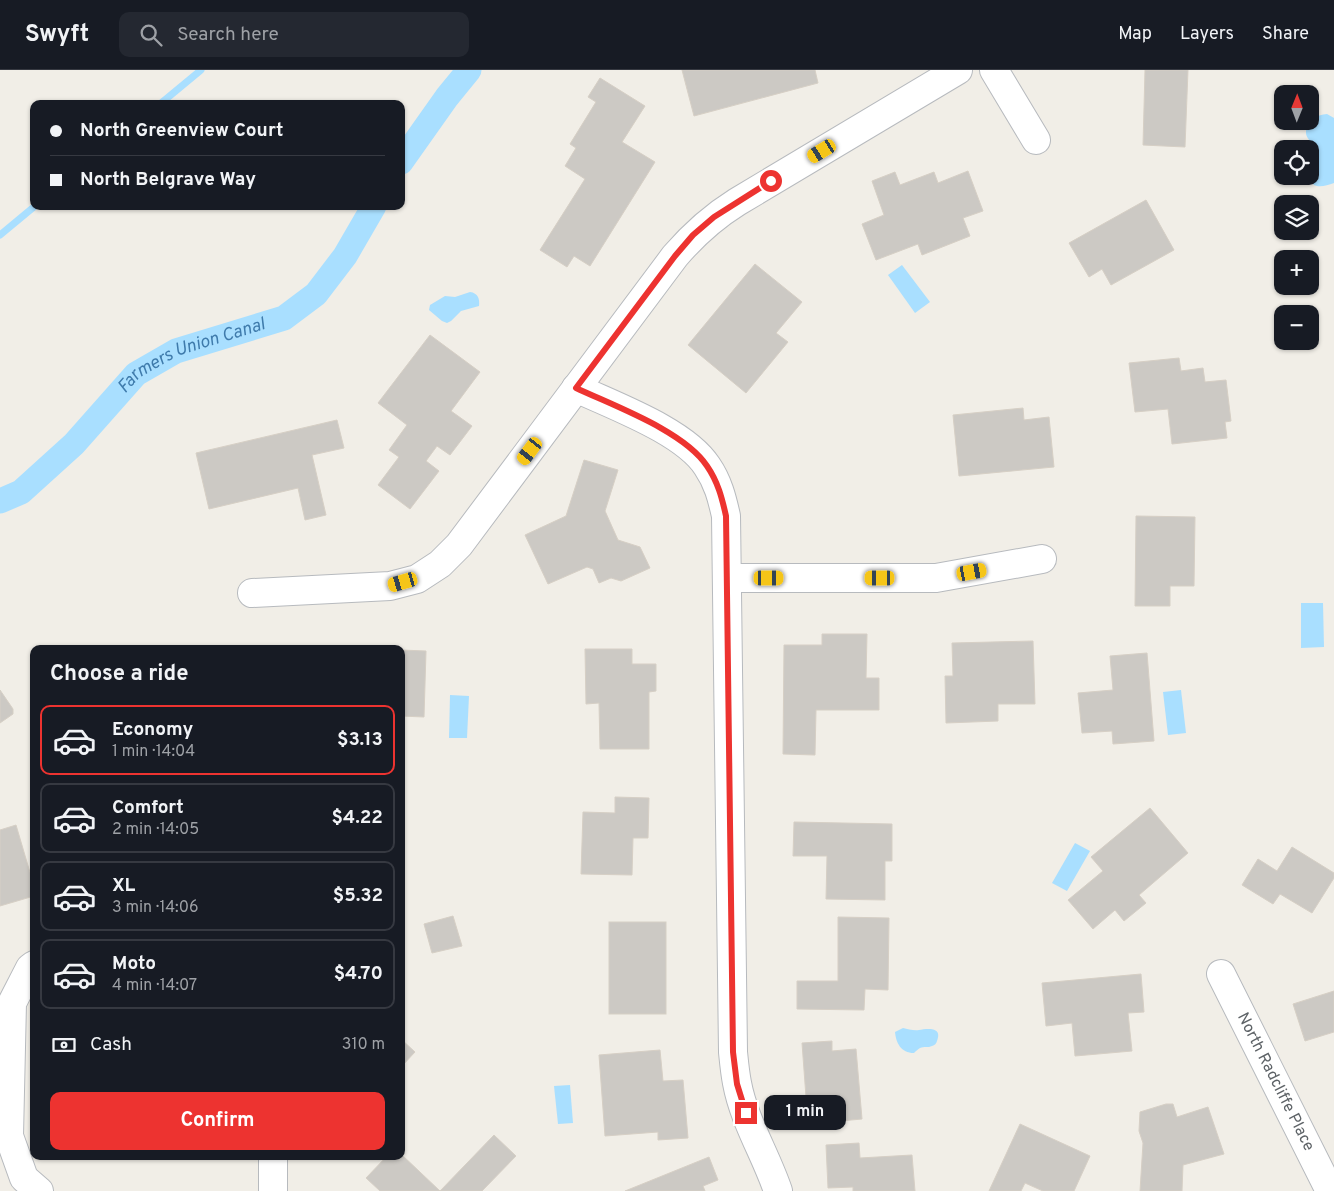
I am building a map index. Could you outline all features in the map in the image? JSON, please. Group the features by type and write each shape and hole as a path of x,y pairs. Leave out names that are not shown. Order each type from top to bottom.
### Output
{"street":[{"path":"252,593 390,586 417,578 440,564 459,544 675,256 693,235 714,217 745,196 958,70"},
{"path":"994,70 1036,140"},
{"path":"576,388 665,430 688,445 706,465 720,489 726,516 728,578 733,1052 737,1084 746,1113 778,1191"},
{"path":"728,578 936,578 1042,559"},
{"path":"30,968 12,1003 9,1136 24,1178 39,1191"},
{"name":"North Radcliffe Place","path":"1221,974 1330,1191"},
{"path":"273,1160 273,1191"}],"water":[{"path":"1327,114 1334,118 1334,183 1326,186 1315,185 1319,185 1319,140 1309,140 1306,134 1306,130 1319,130 1320,116"},
{"path":"902,265 930,302 915,313 888,275"},
{"path":"470,292 478,297 479,306 461,311 447,323 429,310 430,305 445,296 455,297"},
{"path":"1301,603 1323,603 1324,647 1301,648"},
{"path":"1181,690 1186,733 1168,735 1163,692"},
{"path":"450,695 469,696 467,738 449,738"},
{"path":"1075,843 1090,851 1067,891 1052,883"},
{"path":"903,1028 936,1031 938,1033 937,1042 931,1047 923,1047 914,1053 909,1053 900,1047 895,1032"},
{"path":"570,1085 573,1123 558,1124 554,1086"}],"building":[{"path":"682,70 815,70 818,83 694,116"},
{"path":"1145,70 1188,70 1185,147 1143,145"},
{"path":"600,78 645,106 622,142 655,162 590,266 574,256 567,267 540,250 585,179 565,166 576,148 570,144 596,102 588,97"},
{"path":"968,171 983,211 963,218 970,236 922,255 918,244 876,260 862,224 884,215 872,181 895,172 900,185 934,172 938,183"},
{"path":"1146,200 1174,250 1111,285 1102,269 1089,277 1069,243"},
{"path":"755,264 802,302 776,333 788,342 746,393 688,345"},
{"path":"430,335 480,372 451,411 472,426 450,455 437,446 426,461 439,471 410,509 378,485 399,457 389,450 407,425 378,403"},
{"path":"1179,358 1181,371 1203,368 1205,382 1226,380 1231,421 1225,422 1227,438 1172,444 1168,409 1135,412 1129,363"},
{"path":"1023,408 1024,420 1049,417 1054,467 959,476 953,415"},
{"path":"337,420 344,448 312,455 326,515 305,520 298,488 209,509 196,453"},
{"path":"584,460 618,470 605,511 618,540 640,547 650,568 621,581 611,578 599,583 593,569 587,567 548,584 525,535 566,516"},
{"path":"1136,516 1195,517 1194,586 1170,586 1170,606 1135,606"},
{"path":"822,634 867,634 866,678 879,678 879,710 816,710 815,755 783,754 784,645 822,645"},
{"path":"1033,641 1035,704 998,704 998,721 946,723 945,676 953,676 952,643"},
{"path":"585,649 632,649 632,664 656,664 656,691 649,692 649,749 600,749 599,703 586,704"},
{"path":"405,650 426,651 424,717 405,716"},
{"path":"1147,653 1154,741 1113,744 1112,731 1082,733 1078,693 1113,690 1110,656"},
{"path":"0,690 13,709 13,714 0,723"},
{"path":"615,797 649,798 648,838 633,838 632,875 581,874 583,812 615,813"},
{"path":"1150,808 1188,853 1139,895 1146,903 1124,921 1115,910 1093,929 1068,900 1103,871 1091,857"},
{"path":"794,822 892,824 892,861 885,861 885,900 826,899 827,856 793,856"},
{"path":"16,825 30,872 30,897 0,906 0,830"},
{"path":"1292,847 1334,873 1334,878 1312,913 1280,894 1273,904 1242,885 1258,859 1277,871"},
{"path":"453,916 462,946 432,953 424,924"},
{"path":"838,917 889,918 888,990 865,989 864,1010 797,1009 797,981 838,981"},
{"path":"609,922 666,922 666,1014 609,1014"},
{"path":"1141,974 1144,1012 1128,1013 1132,1051 1075,1056 1072,1023 1046,1026 1042,983"},
{"path":"1334,991 1334,1032 1305,1041 1293,1004"},
{"path":"832,1041 832,1051 856,1049 862,1119 808,1124 802,1043"},
{"path":"405,1043 415,1052 405,1063"},
{"path":"660,1050 663,1081 683,1080 688,1138 658,1140 658,1132 605,1136 599,1055"},
{"path":"1166,1104 1173,1104 1177,1117 1208,1107 1224,1154 1183,1165 1182,1191 1140,1191 1143,1143 1139,1131 1140,1112"},
{"path":"1020,1124 1090,1156 1074,1191 1043,1191 1025,1183 1021,1191 989,1191"},
{"path":"494,1135 516,1156 482,1191 440,1191"},
{"path":"859,1143 860,1158 912,1155 915,1191 853,1191 853,1187 828,1188 826,1145"},
{"path":"709,1157 718,1180 703,1186 705,1191 625,1191"},
{"path":"405,1158 440,1191 380,1191 366,1178 383,1160 405,1160"}],"waterway":[{"path":"165,100 201,70"},
{"name":"Farmers Union Canal","path":"405,156 447,97 469,70"},
{"path":"0,235 30,210"},
{"name":"Farmers Union Canal","path":"0,501 21,492 74,444 136,374 176,351 284,318 316,294 345,256 372,210"}],"route":[{"path":"746,1113 737,1084 733,1052 726,516 720,489 706,465 688,445 665,430 576,388 675,256 693,235 714,217 771,181"}]}
